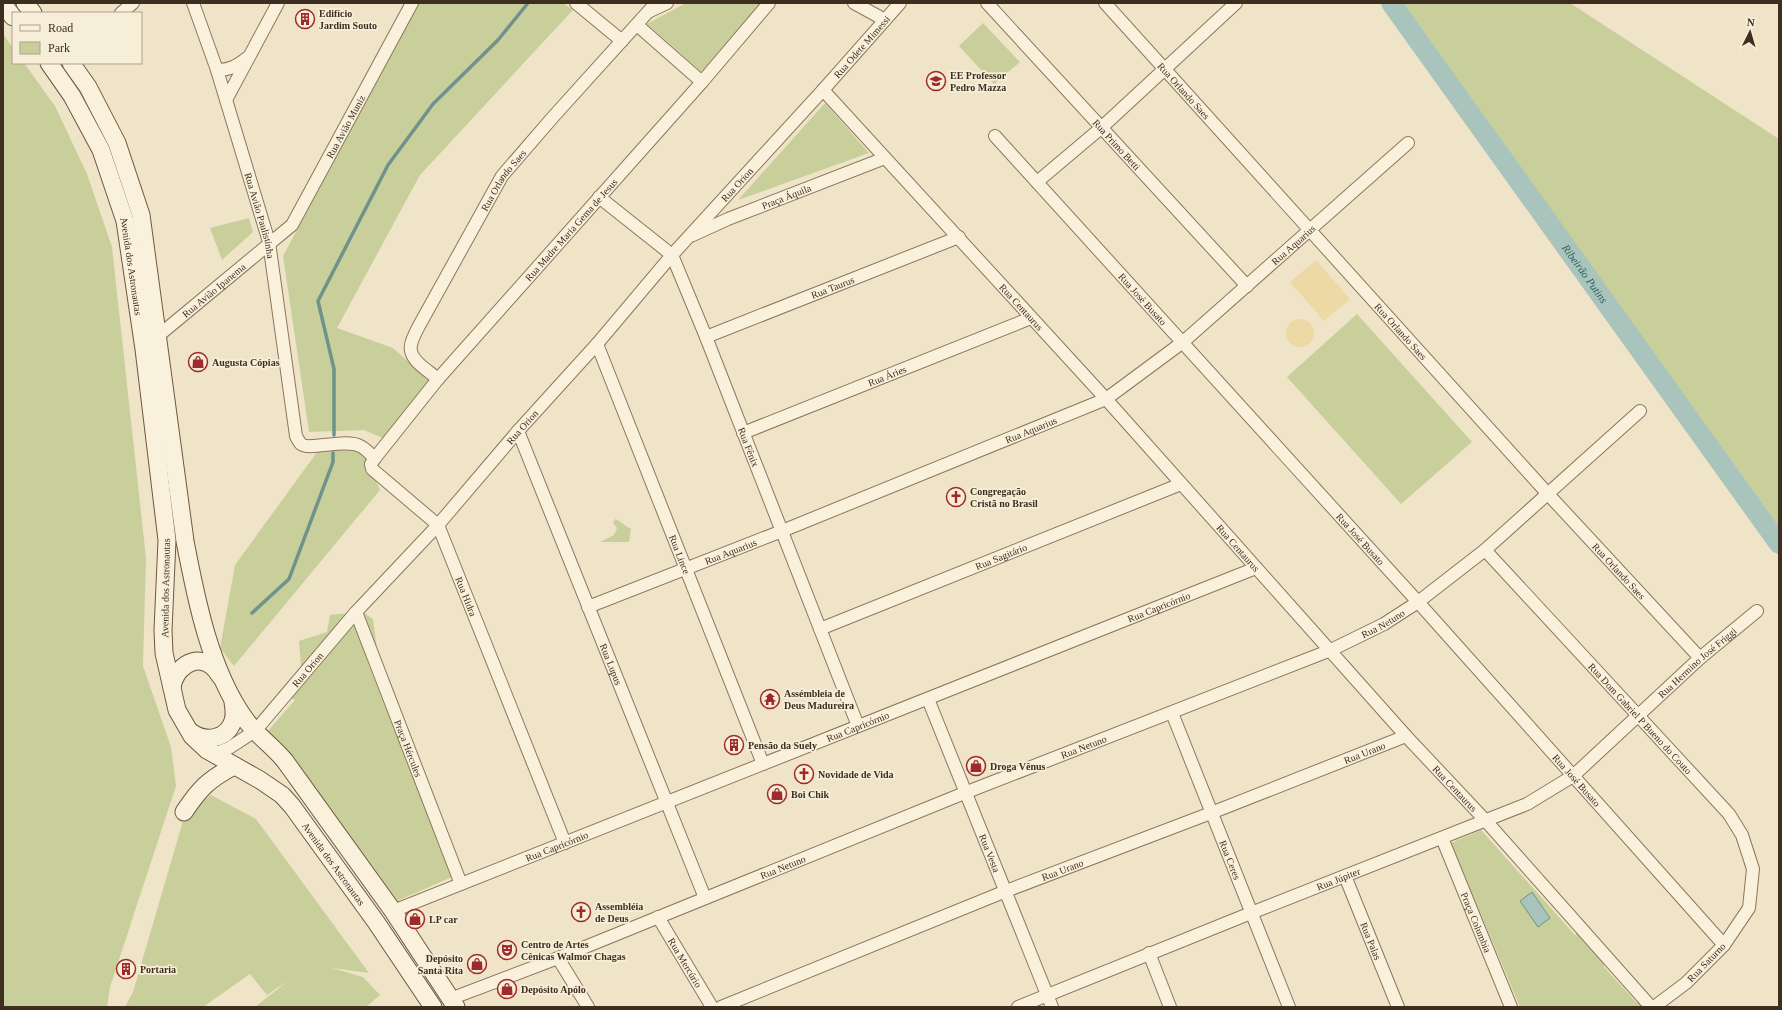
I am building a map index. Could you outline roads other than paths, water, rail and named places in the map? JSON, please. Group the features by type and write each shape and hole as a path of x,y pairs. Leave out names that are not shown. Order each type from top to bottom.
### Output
{"main road":[{"path":"25,3 32,12"},
{"path":"3,4 12,16"},
{"name":"Avenida dos Astronautas","path":"50,64 72,96 101,150 125,221 144,349 167,540 162,630 164,653 177,710 186,728 200,744 234,766 272,787 292,806 433,1007"},
{"name":"Avenida dos Astronautas","path":"72,64 88,87 117,143 141,216 185,541 194,592 222,680 233,702 246,721 275,749 285,761 393,911 453,1003"},
{"path":"172,688 174,676 185,665 195,661 209,663 217,670 222,680"},
{"path":"186,728 193,734 201,737 209,739 218,738 225,734 234,720 233,702"},
{"path":"184,812 206,782 234,766"}],"street":[{"path":"122,12 133,3"},
{"name":"Rua Avião Paulistinha","path":"193,3 217,70 269,242 296,436 300,444 307,447 349,443 360,446 375,458"},
{"path":"226,100 278,3"},
{"name":"Rua Avião Muniz","path":"269,242 292,225 412,3"},
{"path":"576,3 622,41"},
{"path":"653,7 667,3"},
{"name":"Rua Madre Maria Gema de Jesus","path":"375,458 438,379 702,82 768,3"},
{"path":"854,3 885,20"},
{"name":"Rua Odete Mimessi","path":"823,90 900,3"},
{"name":"Rua Primo Betti","path":"987,3 1247,286"},
{"name":"Rua Orlando Saes","path":"1105,3 1546,493 1700,658"},
{"path":"1037,182 1101,128 1236,3"},
{"name":"Rua Orlando Saes","path":"438,379 415,360 411,352 411,344 420,324 502,176 553,117 653,7"},
{"path":"637,25 702,82"},
{"path":"217,70 228,70 251,55"},
{"name":"Rua Centaurus","path":"823,90 1106,399 1406,736 1486,821 1653,1007"},
{"name":"Rua Orion","path":"214,754 229,748 255,731 356,612 438,525 518,431 597,344 672,255 823,90"},
{"name":"Rua José Busato","path":"995,136 1418,602 1724,945"},
{"name":"Rua Aquarius","path":"588,607 782,531 1106,399 1183,342 1408,143"},
{"name":"Praça Áquila","path":"688,237 728,219 885,158"},
{"name":"Rua Fênix","path":"599,197 672,255 706,337 858,726"},
{"path":"720,201 721,209 728,219"},
{"name":"Rua Taurus","path":"706,337 959,237"},
{"name":"Rua Avião Ipanema","path":"158,336 269,242"},
{"name":"Rua Áries","path":"743,433 1031,318"},
{"name":"Rua Lince","path":"597,344 763,764"},
{"name":"Rua Netuno","path":"453,1003 558,958 967,792 1331,650 1384,624 1418,602 1485,550 1546,493 1640,411"},
{"name":"Rua Lupus","path":"518,431 705,898"},
{"name":"Rua Hidra","path":"375,458 371,464 372,469 438,525 565,842"},
{"name":"Rua Sagitário","path":"820,629 1181,484"},
{"name":"Rua Dom Gabriel P Bueno do Couto","path":"1485,550 1729,814 1742,835 1753,869 1750,908"},
{"name":"Rua Capricórnio","path":"393,911 1256,568"},
{"name":"Rua Hermino José Friggi","path":"1638,716 1700,658 1757,611"},
{"name":"Praça Hércules","path":"356,612 461,884"},
{"name":"Rua Vesta","path":"928,699 967,792 1052,1007"},
{"name":"Rua Ceres","path":"1172,713 1289,1007"},
{"name":"Rua Júpiter","path":"1018,1007 1250,912 1527,804 1574,776 1638,716"},
{"name":"Rua Urano","path":"720,1007 1006,891 1211,813 1406,736"},
{"name":"Praça Columbia","path":"1442,838 1511,1007"},
{"name":"Rua Palas","path":"1345,876 1398,1007"},
{"name":"Rua Saturno","path":"1653,1007 1686,983 1724,945 1750,908"},
{"name":"Rua Mercúrio","path":"658,917 712,1007"},
{"path":"1149,953 1170,1007"},
{"path":"558,958 588,1007"}],"water":[{"path":"1532,892 1550,918 1538,927 1520,901"}],"waterway":[{"path":"334,435 334,369 318,301 388,165 433,104 498,40 528,3"},
{"name":"Ribeirão Putins","path":"1391,3 1779,544"},
{"path":"252,613 289,579 333,462 333,453"}],"place":[{"name":"Edifício Jardim Souto","path":"305,19"},
{"name":"EE Professor Pedro Mazza","path":"936,81"},
{"name":"Augusta Cópias","path":"198,362"},
{"name":"Congregação Cristã no Brasil","path":"956,497"},
{"name":"Assémbleia de Deus Madureira","path":"770,699"},
{"name":"Pensão da Suely","path":"734,745"},
{"name":"Droga Vênus","path":"976,766"},
{"name":"Novidade de Vida","path":"804,774"},
{"name":"Boi Chik","path":"777,794"},
{"name":"Assembléia de Deus","path":"581,912"},
{"name":"LP car","path":"415,919"},
{"name":"Centro de Artes Cênicas Walmor Chagas","path":"507,950"},
{"name":"Depósito Santa Rita","path":"477,964"},
{"name":"Portaria","path":"126,969"},
{"name":"Depósito Apólo","path":"507,989"}]}
